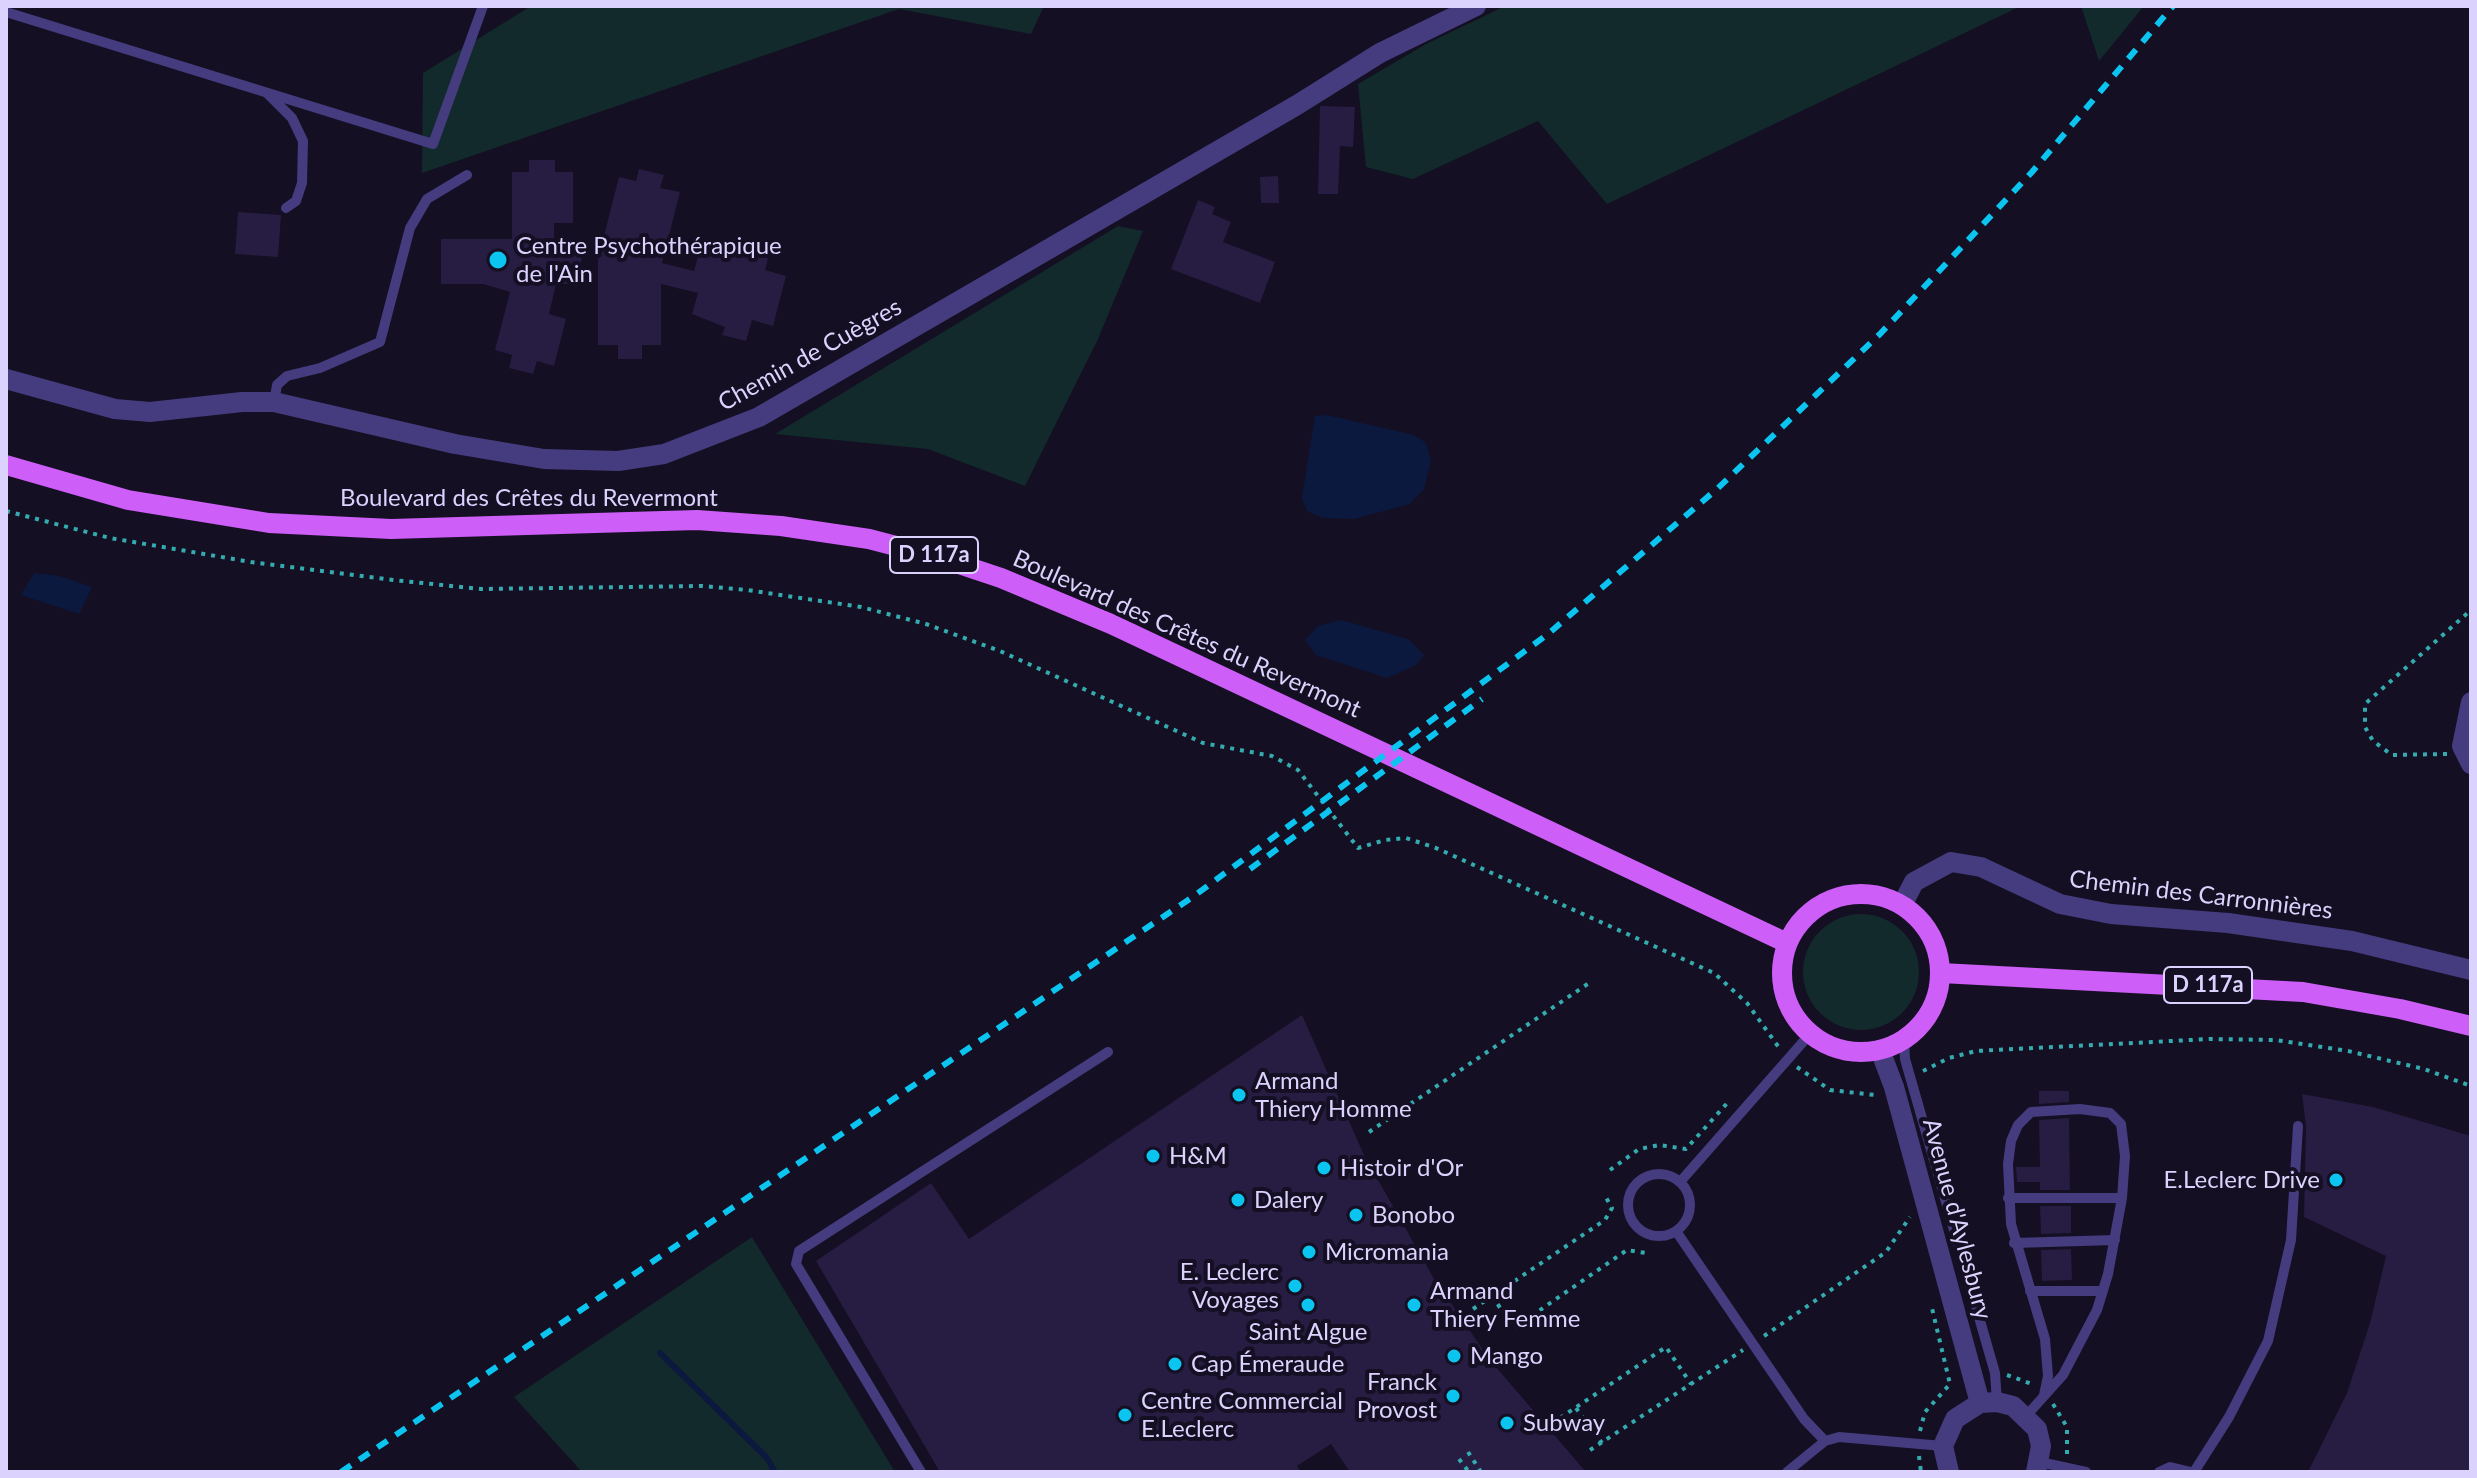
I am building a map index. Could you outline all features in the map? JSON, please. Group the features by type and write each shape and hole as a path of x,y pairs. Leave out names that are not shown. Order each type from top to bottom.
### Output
{"main road":[{"name":"Boulevard des Crêtes du Revermont","path":"6,465 128,500 269,523 391,529 697,520 781,526 854,536 938,557 1001,578 1111,624 1787,943"},
{"path":"1849,895 1877,895 1902,905 1923,923 1936,947 1941,973 1936,999 1923,1022 1904,1040 1880,1050 1855,1052 1831,1047 1810,1034 1793,1015 1783,992 1781,967 1787,943 1802,920 1823,903 1849,895"},
{"name":"D 117a","path":"1941,973 2303,992 2400,1009 2471,1026"}],"street":[{"name":"Chemin de Cuègres","path":"6,379 115,409 150,412 242,402 274,402 455,444 544,459 618,461 692,445 759,417 1380,53 1476,6"},
{"path":"2468,759 2462,746 2471,702"},
{"name":"Chemin des Carronnières","path":"1902,905 1914,882 1951,862 1981,867 2060,904 2111,914 2228,923 2352,941 2471,970"},
{"name":"Avenue d'Aylesbury","path":"1880,1050 1893,1086 1918,1214 1988,1402"},
{"path":"1949,1472 1943,1446 1955,1419 1988,1402 2027,1415 2037,1429 2041,1446 2038,1467"}],"lane":[{"path":"6,12 433,144 483,6"},
{"path":"267,93 292,118 303,141 302,183 296,201 286,208"},
{"path":"274,402 277,385 287,376 320,368 380,342 410,228 427,199 467,175"},
{"path":"1680,1182 1810,1034"},
{"path":"1904,1040 1893,1086 1995,1373 1988,1402"},
{"path":"921,1472 796,1264 799,1251 1108,1052"},
{"path":"2027,1415 2063,1375 2084,1338 2102,1291 2115,1240 2125,1156 2121,1124 2110,1113 2080,1109 2031,1112 2018,1125 2008,1164 2008,1198 2014,1243 2045,1339 2048,1376 2044,1395"},
{"path":"2159,1472 2170,1467 2192,1472 2229,1417 2268,1341 2291,1240 2298,1126"},
{"path":"1663,1174 1680,1182 1691,1203 1684,1224 1676,1231 1657,1236 1646,1233 1635,1224 1629,1204 1641,1179 1663,1174"},
{"path":"2008,1198 2122,1198"},
{"path":"1676,1231 1804,1419 1825,1441"},
{"path":"2014,1243 2115,1240"},
{"path":"2030,1291 2102,1291"},
{"path":"1787,1472 1825,1441 1839,1437 1943,1446"},
{"path":"2038,1467 2086,1472"}],"path":[{"path":"6,511 110,538 330,572 481,589 702,586 847,605 926,624 1000,651 1203,743 1272,756 1298,770 1358,848 1406,838 1436,848 1714,973 1747,1003 1789,1059 1830,1090 1893,1086 1933,1065 1976,1051 2210,1039 2276,1040 2348,1051 2424,1069 2471,1086"},
{"path":"2468,759 2392,755 2373,741 2365,727 2365,704 2471,610"},
{"path":"1369,1132 1592,981"},
{"path":"1768,1058 1778,1047"},
{"path":"1878,1107 1893,1086"},
{"path":"1610,1170 1639,1149 1659,1145 1686,1149 1739,1090"},
{"path":"1473,1309 1605,1220 1612,1208 1604,1194"},
{"path":"1905,1203 1918,1214"},
{"path":"1913,1232 1918,1214"},
{"path":"1590,1450 1886,1252 1918,1214"},
{"path":"1492,1296 1514,1328 1627,1250 1646,1253"},
{"path":"1921,1472 1919,1444 1925,1412 1950,1384 1928,1293"},
{"path":"1560,1418 1666,1347 1691,1384"},
{"path":"1576,1408 1602,1443"},
{"path":"1468,1452 1481,1472"},
{"path":"1459,1459 1469,1472"}],"green space":[{"path":"531,6 1044,6 1031,34 899,9 422,173 423,73"},
{"path":"1505,6 2021,6 1607,204 1538,121 1413,179 1366,167 1358,84 1426,44"},
{"path":"2081,6 2144,6 2099,61"},
{"path":"1118,226 1143,231 1098,339 1025,486 928,449 775,434"},
{"path":"1861,914 1883,918 1902,931 1915,950 1919,972 1915,994 1902,1013 1883,1026 1861,1030 1839,1026 1820,1013 1807,994 1803,972 1807,950 1820,931 1839,918"},
{"path":"752,1237 895,1472 582,1472 514,1397"}],"water":[{"path":"1327,415 1414,435 1426,443 1431,461 1424,489 1410,504 1354,519 1323,518 1307,511 1302,498 1315,416"},
{"path":"34,573 59,576 92,587 79,614 21,595"},
{"path":"1341,620 1408,639 1424,655 1416,665 1387,678 1316,655 1305,640 1318,626"}],"building":[{"path":"1320,106 1355,107 1353,147 1340,146 1338,194 1318,194"},
{"path":"529,160 555,160 555,172 573,172 573,223 554,223 554,254 583,254 576,284 556,284 549,314 566,319 554,366 537,361 533,374 509,368 512,355 495,350 510,292 483,284 441,284 441,239 512,239 512,172 529,172"},
{"path":"639,169 664,175 660,188 680,192 662,263 694,271 701,246 744,252 746,244 770,250 765,270 786,276 773,326 752,320 746,341 722,335 725,327 692,314 698,293 661,284 661,345 642,345 642,359 618,359 618,345 598,345 598,259 619,177 636,181"},
{"path":"1278,176 1279,203 1261,203 1260,177"},
{"path":"1198,200 1215,207 1212,214 1231,222 1223,242 1275,262 1260,303 1171,269"},
{"path":"238,212 281,215 278,257 235,254"},
{"path":"1302,1015 1364,1155 1433,1277 1490,1360 1586,1472 1350,1472 1331,1444 1297,1466 1301,1472 940,1472 816,1261 931,1183 969,1239"},
{"path":"2039,1091 2069,1091 2069,1102 2039,1104"},
{"path":"2302,1094 2373,1107 2471,1136 2471,1472 2308,1472 2347,1393 2370,1323 2386,1256 2304,1217 2306,1126"},
{"path":"2069,1118 2070,1190 2040,1190 2040,1182 2017,1182 2016,1167 2040,1167 2039,1120"},
{"path":"2040,1206 2071,1206 2071,1233 2041,1234"},
{"path":"2071,1249 2072,1280 2042,1281 2041,1250"}],"waterway":[{"path":"660,1353 767,1458 775,1472"}],"railway":[{"path":"341,1472 1194,896 1548,634 1718,488 1880,334 2032,172 2173,6"},
{"path":"1250,869 1482,699"}],"place":[{"name":"Centre Psychothérapique de l'Ain","path":"498,260"},
{"name":"Armand Thiery Homme","path":"1239,1095"},
{"name":"H&M","path":"1153,1156"},
{"name":"Histoir d'Or","path":"1324,1168"},
{"name":"E.Leclerc Drive","path":"2336,1180"},
{"name":"Dalery","path":"1238,1200"},
{"name":"Bonobo","path":"1356,1215"},
{"name":"Micromania","path":"1309,1252"},
{"name":"E. Leclerc Voyages","path":"1295,1286"},
{"name":"Saint Algue","path":"1308,1305"},
{"name":"Armand Thiery Femme","path":"1414,1305"},
{"name":"Mango","path":"1454,1356"},
{"name":"Cap Émeraude","path":"1175,1364"},
{"name":"Franck Provost","path":"1453,1396"},
{"name":"Centre Commercial E.Leclerc","path":"1125,1415"},
{"name":"Subway","path":"1507,1423"}]}
